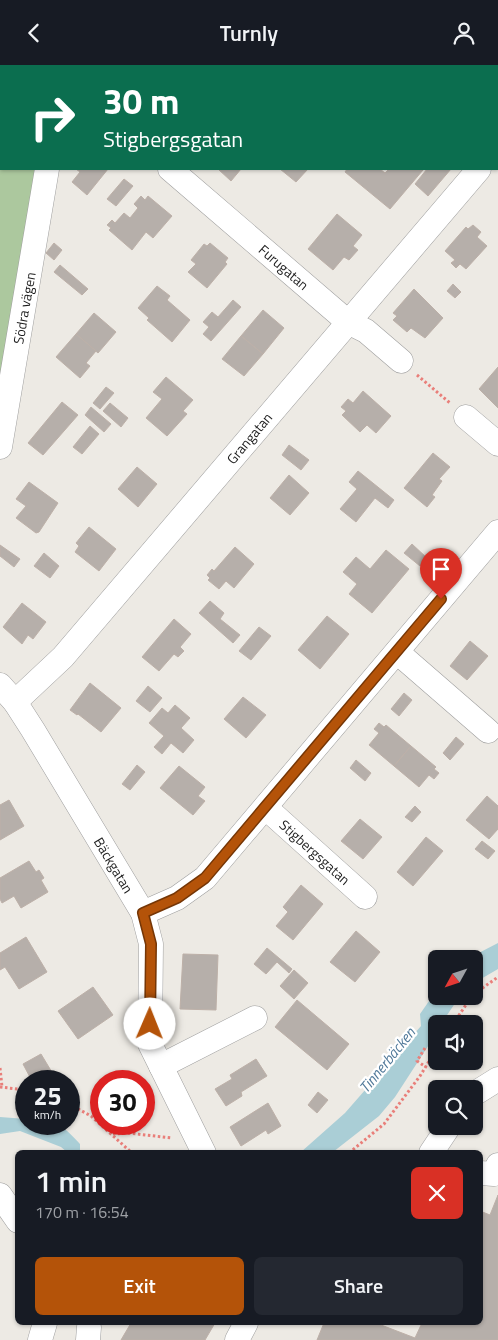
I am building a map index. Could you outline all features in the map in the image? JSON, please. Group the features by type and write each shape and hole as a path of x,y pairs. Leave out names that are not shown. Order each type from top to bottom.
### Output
{"street":[{"name":"Södra vägen","path":"0,447 47,170"},
{"name":"Furugatan","path":"171,170 348,322 366,331 401,361"},
{"name":"Grangatan","path":"8,693 63,657 478,170"},
{"path":"466,417 498,444"},
{"path":"143,913 195,888 266,808 498,532"},
{"path":"397,652 488,731"},
{"name":"Bäckgatan","path":"8,693 143,913 151,944 150,1044 200,1144"},
{"name":"Stigbergsgatan","path":"266,808 364,897"},
{"path":"161,1066 255,1018"},
{"path":"483,1088 498,1079"},
{"path":"433,1150 443,1135"},
{"path":"483,1173 494,1173 498,1165"},
{"path":"0,1195 15,1217"},
{"path":"40,1340 44,1325"},
{"path":"237,1340 245,1325"}],"path":[{"path":"483,988 498,977"},
{"path":"425,1048 417,1061 426,1067"},
{"path":"353,1150 384,1124 428,1064"},
{"path":"0,1068 1,1087 15,1089"},
{"path":"114,1135 129,1150"},
{"path":"146,1135 183,1139 200,1144"}],"green space":[{"path":"0,170 39,170 0,408"}],"water":[{"path":"498,943 498,969 483,978 483,951"},
{"path":"428,1002 428,1005 454,1005 447,1015 428,1015 428,1046 395,1097 379,1116 336,1150 303,1150 345,1113 421,1026 420,1014"},
{"path":"0,1117 15,1118 15,1132 0,1134"},
{"path":"30,1135 71,1135 80,1144 80,1150 65,1150"}],"building":[{"path":"77,170 107,170 87,195 72,182 80,172"},
{"path":"219,170 240,170 231,181"},
{"path":"281,170 307,170 296,182"},
{"path":"346,170 381,170 385,173 388,170 423,170 390,209 345,172"},
{"path":"426,170 450,170 428,196 415,184"},
{"path":"124,179 133,186 116,206 107,199"},
{"path":"141,196 145,200 148,196 172,216 153,238 146,232 132,250 109,230 111,228 107,225 112,220 115,223 124,213 130,218 138,208 134,204"},
{"path":"337,214 362,235 353,246 358,250 349,260 344,257 333,270 308,249"},
{"path":"473,225 481,232 477,237 487,246 466,269 460,264 456,268 451,263 455,260 445,251 466,227 468,229"},
{"path":"54,243 62,250 54,260 46,253"},
{"path":"210,243 228,258 225,262 227,264 207,288 188,272 196,264 191,260 204,244 207,246"},
{"path":"60,265 88,289 82,295 54,272"},
{"path":"453,284 461,292 455,298 447,291"},
{"path":"157,286 170,296 167,300 190,320 172,342 147,320 149,318 138,308"},
{"path":"414,289 443,318 425,338 411,328 407,332 393,320 397,316 393,313"},
{"path":"233,300 241,307 211,341 203,334 209,327 203,322 212,312 218,317"},
{"path":"263,310 284,328 263,354 241,336"},
{"path":"94,313 116,332 98,353 76,334"},
{"path":"76,334 96,351 86,363 90,366 80,378 56,357"},
{"path":"241,336 263,354 244,376 222,359"},
{"path":"498,367 498,408 479,389"},
{"path":"166,377 193,400 183,411 187,414 167,436 146,418 162,399 153,392"},
{"path":"106,387 114,393 100,409 93,403"},
{"path":"363,391 391,416 376,433 367,425 360,432 342,415 346,411 341,407 348,399 353,403"},
{"path":"62,402 78,415 43,455 28,443"},
{"path":"110,403 128,418 121,427 103,411"},
{"path":"91,407 111,424 104,432 85,415"},
{"path":"90,426 99,434 82,454 73,447"},
{"path":"289,445 309,460 301,470 282,455"},
{"path":"433,453 450,467 439,479 442,481 432,495 435,497 427,507 404,488"},
{"path":"137,467 157,484 138,507 118,489"},
{"path":"358,471 394,500 388,508 375,498 356,522 340,509 357,489 349,482"},
{"path":"289,475 309,493 290,515 270,498"},
{"path":"29,482 58,503 39,532 36,533 16,518 26,506 16,499"},
{"path":"89,527 116,549 99,571 75,552 79,546 76,543"},
{"path":"412,544 427,558 420,566 404,553"},
{"path":"0,545 20,559 14,567 0,556"},
{"path":"235,547 254,564 234,588 226,581 219,589 208,580 210,578 207,575 212,569 214,571"},
{"path":"386,550 409,569 372,613 349,594 357,584 343,572 356,557 370,569"},
{"path":"44,553 59,566 50,578 34,566"},
{"path":"210,601 224,613 220,619 240,635 233,643 199,613"},
{"path":"22,603 46,622 33,639 28,635 22,644 3,627"},
{"path":"327,616 349,634 320,669 298,650"},
{"path":"174,619 191,634 180,647 184,651 178,657 174,654 159,671 142,657"},
{"path":"259,627 271,636 251,660 239,651"},
{"path":"470,641 488,656 467,680 450,666"},
{"path":"90,683 121,708 101,732 70,710"},
{"path":"148,686 162,698 150,712 136,701"},
{"path":"404,693 412,700 399,716 391,709"},
{"path":"243,697 266,715 246,738 224,719"},
{"path":"175,705 190,718 181,728 194,740 183,753 171,743 162,754 154,747 164,736 149,723 162,708 168,713"},
{"path":"379,723 384,727 386,725 411,746 394,766 369,745 379,733 374,729"},
{"path":"456,737 464,744 450,760 443,753"},
{"path":"411,746 436,767 434,769 439,773 434,779 429,775 419,787 394,766"},
{"path":"356,760 371,773 365,781 350,768"},
{"path":"137,765 145,772 130,790 122,784"},
{"path":"179,766 205,787 198,796 205,801 193,815 160,788"},
{"path":"487,796 498,806 498,829 489,839 466,820"},
{"path":"9,800 24,826 0,840 0,805"},
{"path":"415,806 421,812 412,822 405,817"},
{"path":"360,819 382,837 363,859 341,841"},
{"path":"426,837 443,851 413,886 397,872"},
{"path":"482,841 495,851 488,859 475,849"},
{"path":"29,861 36,872 39,870 44,878 41,880 48,892 21,908 14,896 2,903 0,899 0,878"},
{"path":"301,885 323,904 293,940 276,926 288,912 283,907"},
{"path":"356,931 380,952 355,982 330,962"},
{"path":"26,937 47,972 19,989 5,967 0,970 0,953"},
{"path":"267,948 292,969 289,973 277,962 266,974 254,964"},
{"path":"183,954 218,955 216,1010 180,1009"},
{"path":"294,970 308,983 294,999 280,986"},
{"path":"93,987 113,1015 78,1039 58,1011"},
{"path":"297,1000 349,1044 327,1070 275,1027"},
{"path":"41,1054 51,1070 26,1070 23,1064"},
{"path":"256,1059 267,1076 241,1092 242,1096 226,1106 215,1089 232,1079 230,1075"},
{"path":"318,1092 328,1100 317,1113 308,1105"},
{"path":"268,1103 281,1126 268,1134 266,1130 241,1146 230,1127"},
{"path":"498,1195 498,1340 317,1340 323,1325 381,1325 415,1338 421,1325 483,1325 483,1212 490,1215"},
{"path":"130,1325 214,1325 205,1340 121,1340"}],"route":[{"path":"150,1024 151,944 148,925 143,913 195,888 205,878 441,599"}],"water label":[{"name":"Tinnerbäcken","path":"387,1060"}]}
